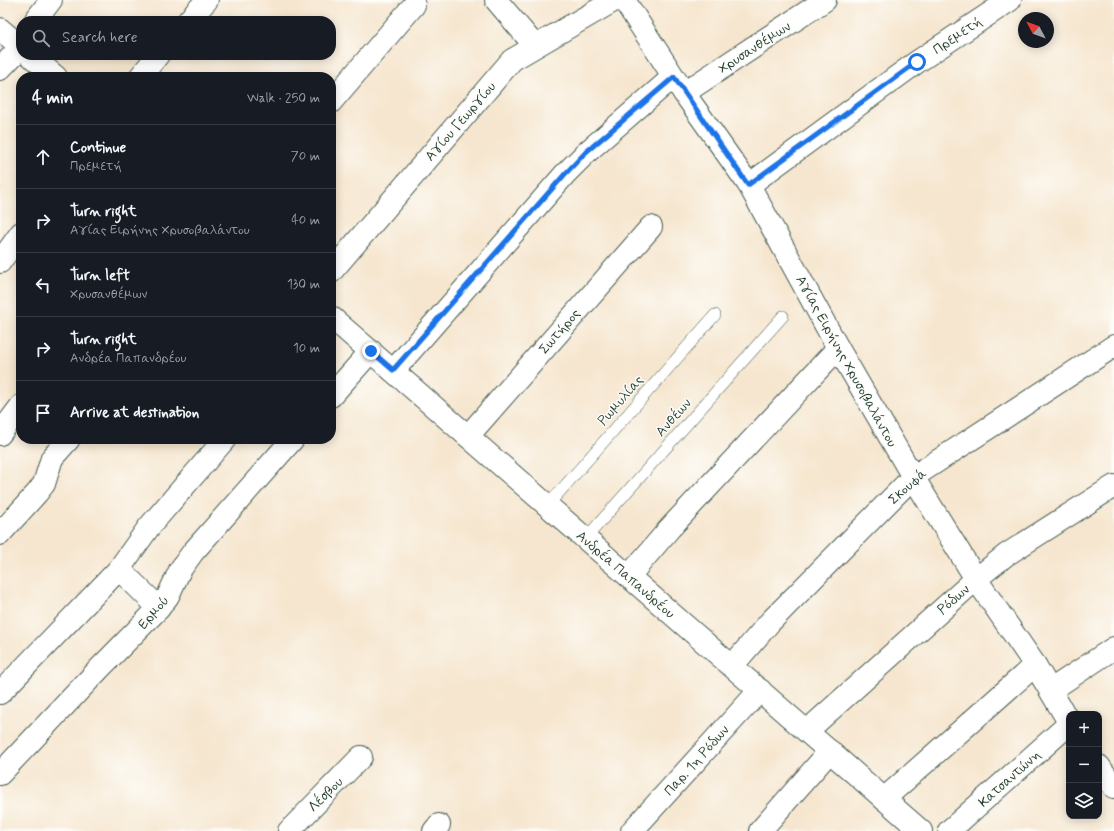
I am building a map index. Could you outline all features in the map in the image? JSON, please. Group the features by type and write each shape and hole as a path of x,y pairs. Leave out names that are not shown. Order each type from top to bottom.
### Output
{"street":[{"path":"39,16 51,0"},
{"path":"193,16 207,0"},
{"path":"496,0 535,46"},
{"name":"Αγίου Γεωργίου","path":"336,266 512,60 615,0"},
{"name":"Αγίας Ειρήνης Χρυσοβαλάντου","path":"624,0 679,85 748,185 838,348 913,476 976,579 1035,664 1066,718"},
{"name":"Χρυσανθέμων","path":"393,370 586,152 679,85 825,0"},
{"name":"Πρεμετή","path":"748,185 917,62 1010,0"},
{"path":"336,96 414,5"},
{"path":"0,29 16,42"},
{"path":"0,69 16,53"},
{"path":"37,60 50,72"},
{"path":"144,72 154,60"},
{"name":"Σωτήρος","path":"468,436 651,226"},
{"path":"0,262 16,240"},
{"name":"Ανδρέα Παπανδρέου","path":"336,321 921,831"},
{"name":"Σκουφά","path":"732,666 770,622 913,476 1114,346"},
{"path":"628,576 670,528 838,348"},
{"path":"336,390 371,351"},
{"path":"0,434 16,413"},
{"path":"0,534 37,493 46,478 52,458 65,444"},
{"path":"0,693 119,569 149,527 222,444"},
{"name":"Ερμού","path":"0,774 159,608 168,596 180,570 193,552 289,444"},
{"name":"Ρόδων","path":"807,731 976,579 1006,555 1114,486"},
{"path":"119,569 159,608"},
{"path":"1051,690 1114,648"},
{"path":"884,798 1035,664"},
{"name":"Παρ. 1η Ρόδων","path":"632,831 760,690"},
{"name":"Κατσαντώνη","path":"949,831 1066,726"},
{"path":"760,831 830,751"},
{"name":"Λέσβου","path":"289,831 362,757"},
{"path":"1102,770 1114,786"}],"lane":[{"name":"Ρωμυλίας","path":"548,505 715,315"},
{"name":"Ανθέων","path":"586,538 783,316"}],"route":[{"path":"371,351 393,370 586,152 674,77 748,185 917,62"}]}
